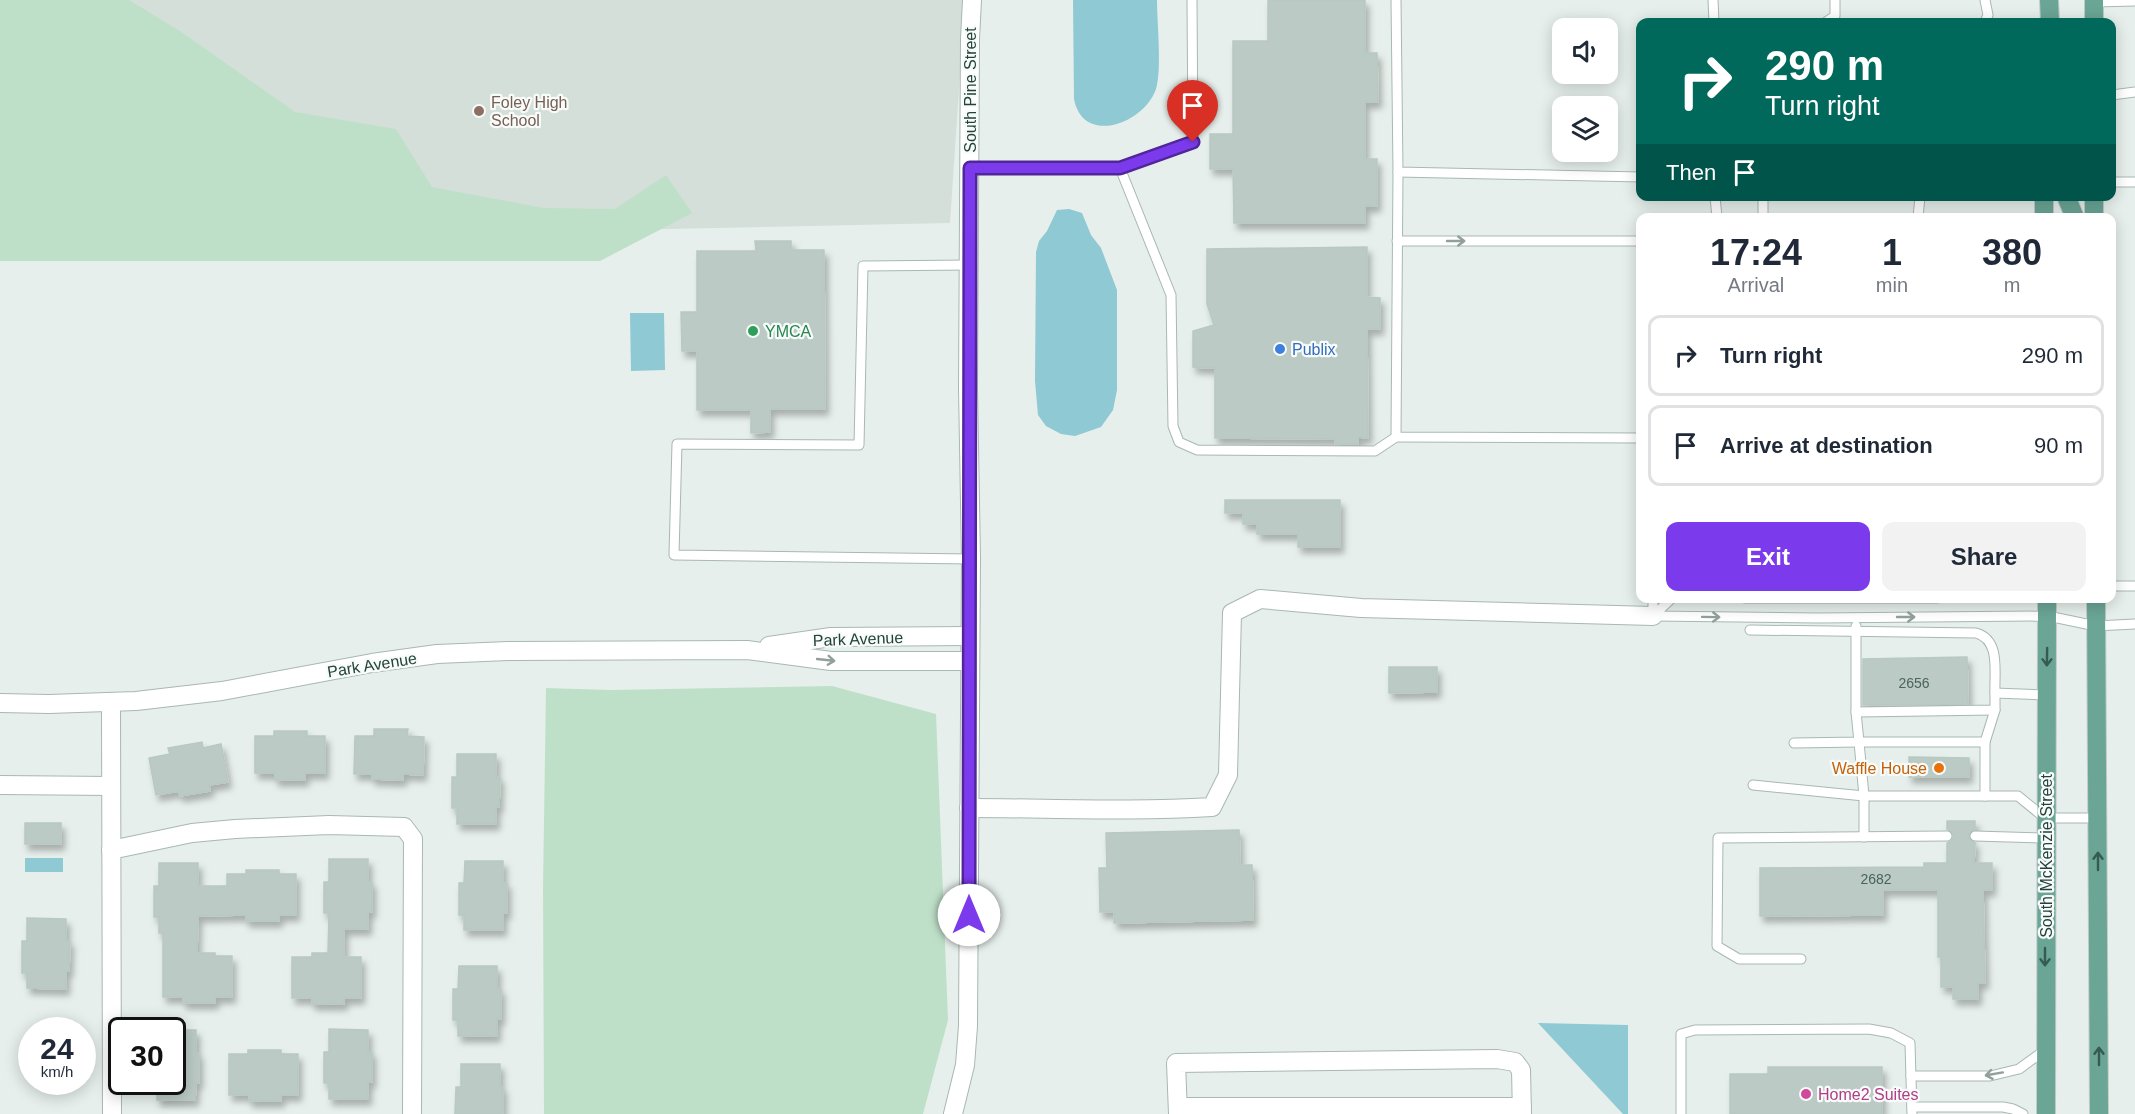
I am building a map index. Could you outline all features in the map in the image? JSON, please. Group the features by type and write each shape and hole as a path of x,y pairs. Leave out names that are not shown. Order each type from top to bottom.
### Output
{"main road":[{"path":"2043,0 2044,18"},
{"path":"2049,0 2050,18"},
{"path":"2094,1 2094,18"},
{"path":"2096,603 2099,1114"},
{"name":"South McKenzie Street","path":"2046,1114 2047,607"}],"street":[{"name":"South Pine Street","path":"953,1114 965,1065 968,1026 969,265 972,0"},
{"path":"969,808 1155,811 1212,807 1228,775 1232,613 1260,599 1361,608 1653,607"},
{"name":"Park Avenue","path":"747,650 831,637 970,636"},
{"name":"Park Avenue","path":"0,703 111,702 222,691 372,663 437,654 508,651 747,650 831,661 970,661"},
{"path":"111,702 112,1114"},
{"path":"0,784 111,786"},
{"path":"111,850 192,833 236,829 329,825 404,827 413,839 412,1114"},
{"path":"1497,1059 1515,1062 1521,1070 1522,1111 1178,1110 1176,1063 1497,1059"}],"lane":[{"path":"970,168 1120,168 1193,142 1192,0"},
{"path":"1396,0 1398,172 1396,437"},
{"path":"1713,0 1714,18"},
{"path":"1832,18 1835,16 1835,0"},
{"path":"1985,0 1987,18"},
{"path":"2094,1 2135,2"},
{"path":"2116,94 2135,92"},
{"path":"1120,168 1172,295 1173,426 1179,442 1197,450 1375,451 1396,437 1636,438"},
{"path":"1398,172 1636,177"},
{"path":"2116,182 2135,182"},
{"path":"1397,241 1636,241"},
{"path":"969,265 863,266 859,445 677,444 674,555 970,559"},
{"path":"2116,586 2135,586"},
{"path":"1793,603 1793,618"},
{"path":"1839,603 1840,618"},
{"path":"1653,607 1793,618 1856,618 2047,607 2096,626 2135,624"},
{"path":"1856,618 1856,712 1864,796 1864,837"},
{"path":"1750,630 1968,632 1983,635 1993,647 1995,693 1995,710 1985,742 1985,796"},
{"path":"1995,693 2047,695"},
{"path":"1856,712 1995,710"},
{"path":"1794,743 1985,742"},
{"path":"1753,785 1864,796 2018,796 2045,818 2097,818"},
{"path":"1801,959 1739,959 1717,946 1718,838 1947,836"},
{"path":"1975,836 2045,838"},
{"path":"1681,1114 1681,1034 1695,1030 1869,1029 1891,1033 1910,1043 1912,1111 2003,1107 2013,1108 2023,1114"},
{"path":"1911,1076 1990,1076 2019,1069 2045,1050"}],"shaded area":[{"name":"Foley High School","path":"0,0 965,0 950,223 0,243"}],"green space":[{"path":"0,0 129,0 180,31 295,112 396,129 432,187 544,208 615,209 666,175 692,213 600,261 0,261"},
{"path":"832,686 936,714 948,1020 923,1114 544,1114 543,888 546,688 611,690"}],"water":[{"path":"1073,0 1157,0 1159,58 1156,89 1139,112 1127,120 1114,125 1101,126 1089,122 1080,114 1074,99"},
{"path":"1069,209 1082,213 1091,235 1101,248 1117,290 1117,390 1113,410 1101,427 1075,436 1061,434 1046,426 1038,415 1035,381 1036,252 1039,241 1047,231 1057,210"},
{"path":"630,313 664,313 665,370 631,371"},
{"path":"25,858 63,858 63,872 25,872"},
{"path":"1538,1023 1628,1025 1628,1114 1623,1114"}],"building":[{"path":"1268,0 1365,0 1365,53 1377,53 1378,102 1365,102 1365,159 1377,159 1377,206 1365,206 1365,223 1234,223 1233,169 1210,169 1210,134 1233,134 1233,41 1268,41"},
{"name":"YMCA","path":"755,241 791,241 791,250 824,250 825,409 770,409 770,432 751,433 751,410 697,410 697,351 682,351 681,312 697,312 697,251 756,251"},
{"name":"Publix","path":"1367,247 1367,297 1380,298 1380,329 1367,329 1368,438 1358,437 1358,444 1335,444 1335,439 1215,438 1215,368 1193,367 1193,331 1214,325 1207,304 1207,249"},
{"path":"1225,500 1340,500 1340,547 1298,547 1298,534 1257,534 1257,524 1243,524 1243,513 1225,513"},
{"path":"1967,657 1968,704 1863,705 1863,659"},
{"path":"1389,667 1437,667 1437,692 1389,693"},
{"path":"374,729 408,729 407,736 424,737 423,775 403,774 403,780 372,779 372,774 354,774 355,736 374,736"},
{"path":"274,731 307,731 307,736 325,736 325,773 305,773 305,780 275,780 275,773 255,773 255,736 274,736"},
{"path":"202,742 203,748 221,744 228,782 209,785 210,791 180,796 179,791 156,795 149,758 170,754 168,748"},
{"path":"457,754 496,754 496,777 500,777 496,824 457,824 457,808 452,808 452,777 457,777"},
{"name":"Waffle House","path":"1909,757 1969,758 1969,777 1909,777"},
{"path":"1947,821 1975,821 1975,829 1968,836 1975,843 1974,863 1992,863 1992,890 1983,890 1985,983 1978,983 1978,999 1953,999 1953,987 1941,987 1941,957 1938,957 1938,890 1883,890 1883,915 1760,916 1760,868 1924,867 1924,863 1947,863 1947,843 1954,837 1947,829"},
{"path":"25,823 61,823 61,844 25,844"},
{"path":"1239,830 1240,865 1252,865 1253,920 1114,923 1114,912 1100,912 1099,868 1107,868 1106,833"},
{"path":"329,859 368,859 368,882 372,882 372,912 368,912 368,929 344,929 344,957 361,957 361,998 344,998 344,1004 312,1004 312,998 292,998 292,957 312,957 312,953 328,953 329,913 324,913 324,882 329,882"},
{"path":"465,861 503,861 503,883 507,883 507,913 503,913 503,930 464,930 464,915 459,915 459,883 464,883"},
{"path":"159,863 198,863 198,886 227,886 227,874 246,874 246,870 279,870 279,874 296,874 296,915 279,915 279,921 246,921 246,915 198,916 197,953 232,956 232,997 215,997 215,1003 183,1003 183,997 163,997 163,933 159,933 159,917 154,917 154,886 159,886"},
{"path":"27,918 66,919 66,941 70,941 66,989 27,988 27,973 22,973 22,941 27,941"},
{"path":"459,966 497,966 497,989 501,989 501,1019 497,1019 497,1036 458,1036 458,1020 453,1020 453,989 458,989"},
{"path":"329,1029 368,1030 368,1052 372,1052 372,1082 368,1082 368,1099 329,1099 329,1083 324,1083 324,1052 329,1052"},
{"path":"186,1030 196,1030 199,1083 196,1083 195,1100 157,1100 157,1095 186,1095"},
{"path":"248,1050 281,1050 281,1054 298,1054 298,1095 281,1095 281,1101 249,1101 249,1095 229,1095 229,1054 248,1054"},
{"path":"461,1064 500,1064 503,1114 455,1114 456,1087 461,1087"},
{"name":"Home2 Suites","path":"1768,1067 1882,1067 1882,1114 1730,1114 1730,1074 1768,1074"}],"place":[{"name":"Foley High School","path":"479,111"},
{"name":"YMCA","path":"753,331"},
{"name":"Publix","path":"1280,349"},
{"name":"Waffle House","path":"1939,768"},
{"name":"Home2 Suites","path":"1806,1094"}],"route":[{"path":"969,915 970,168 1120,168 1193,142"}]}
